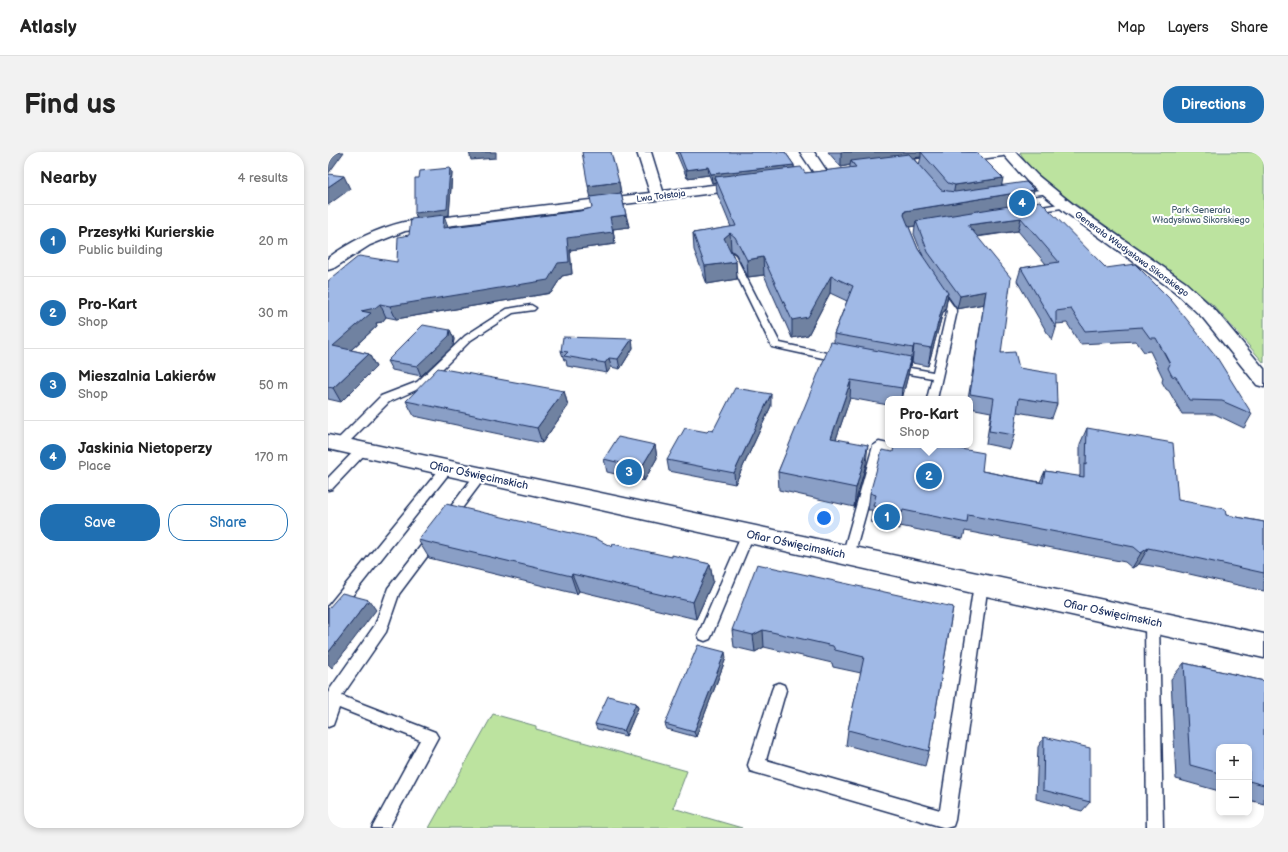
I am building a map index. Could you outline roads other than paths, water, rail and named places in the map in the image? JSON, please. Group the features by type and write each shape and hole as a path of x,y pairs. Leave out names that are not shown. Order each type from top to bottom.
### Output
{"street":[{"path":"644,152 658,196"},
{"path":"807,152 824,176"},
{"path":"878,168 913,170 1003,152"},
{"name":"Generała Władysława Sikorskiego","path":"1008,152 1032,178 1065,205 1180,287 1209,314 1264,381"},
{"path":"808,178 839,174"},
{"name":"Lwa Tołstoja","path":"328,265 365,240 384,232 404,227 760,183"},
{"name":"Ofiar Oświęcimskich","path":"333,444 1264,646"}],"lane":[{"path":"1011,196 1048,191"},
{"path":"1020,212 1065,205"},
{"path":"731,255 776,345 854,361"},
{"path":"933,283 952,311 933,396"},
{"path":"333,444 385,399 421,384 468,338 510,311 531,308"},
{"path":"884,367 937,376"},
{"path":"848,556 879,446 885,447"},
{"path":"891,448 920,453 921,448"},
{"path":"328,486 362,450"},
{"path":"328,616 447,468"},
{"path":"328,720 335,694 380,628 393,592 480,476"},
{"path":"705,635 748,534"},
{"path":"779,690 756,765 947,820 981,584"},
{"path":"1152,622 1155,828"},
{"path":"333,699 430,736 380,828"}],"place":[{"name":"Jaskinia Nietoperzy","path":"1022,203"},
{"name":"Mieszalnia Lakierów","path":"629,472"},
{"name":"Pro-Kart","path":"929,476"},
{"name":"Przesyłki Kurierskie","path":"887,517"}],"park label":[{"name":"Park Generała Władysława Sikorskiego","path":"1201,216"}]}
